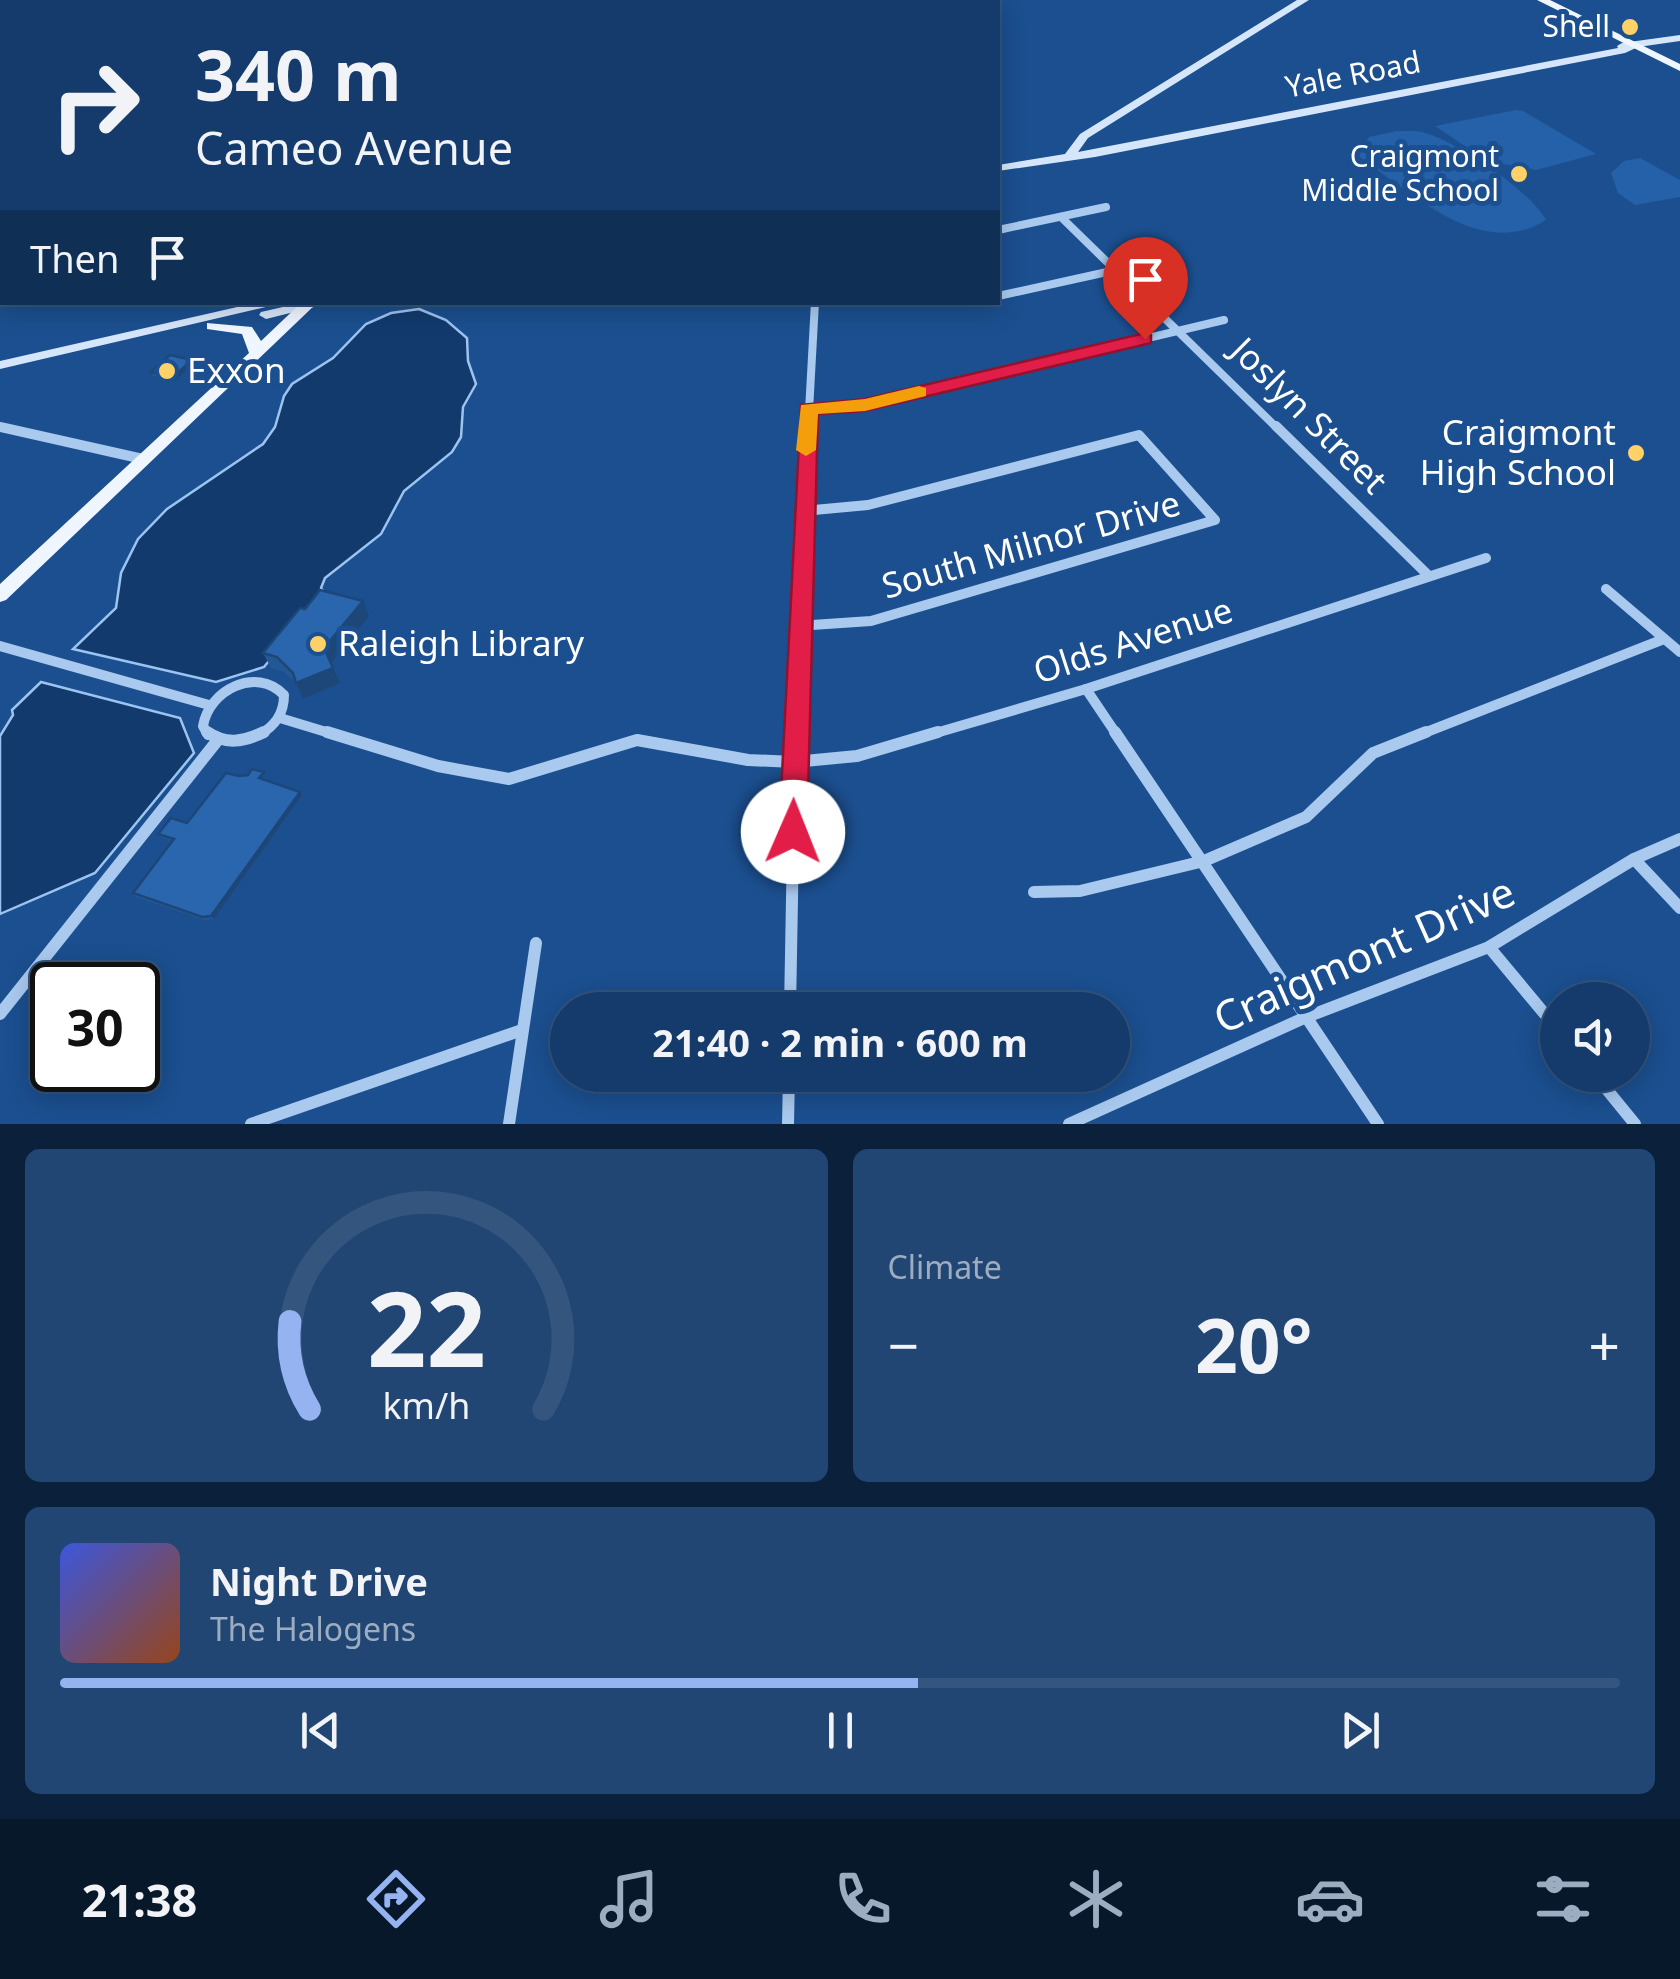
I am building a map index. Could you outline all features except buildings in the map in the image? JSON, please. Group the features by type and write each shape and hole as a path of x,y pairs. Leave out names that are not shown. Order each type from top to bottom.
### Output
{"main road":[{"path":"1076,153 1084,136 1304,0"},
{"path":"1542,0 1680,68"},
{"name":"Yale Road","path":"1000,168 1076,153 1096,153 1680,38"},
{"path":"0,365 266,305"},
{"path":"132,337 155,338 308,305"},
{"path":"0,595 308,305"},
{"path":"212,326 247,330 256,353"}],"street":[{"path":"1000,230 1106,207"},
{"name":"Joslyn Street","path":"1060,217 1429,576"},
{"path":"1000,296 1116,270"},
{"path":"790,992 797,626 815,305"},
{"path":"808,409 865,405 1224,320"},
{"path":"0,427 144,459"},
{"name":"South Milnor Drive","path":"797,626 871,621 1215,520 1139,435 868,505 803,511"},
{"name":"Olds Avenue","path":"280,718 438,766 510,779 637,740 748,760 794,762 856,756 1086,689 1486,558"},
{"path":"1606,589 1680,652"},
{"path":"1034,892 1080,892 1204,861 1306,817 1372,753 1403,738 1664,639"},
{"path":"0,646 210,705"},
{"path":"266,682 283,691 285,709 280,718 271,728 244,742 217,740 204,726 210,705 229,688 266,682"},
{"path":"1086,689 1378,1124"},
{"path":"0,1014 217,740"},
{"name":"Craigmont Drive","path":"1070,1124 1304,1018 1489,946 1634,859 1680,839"},
{"path":"1634,859 1680,908"},
{"path":"509,1124 536,942"},
{"path":"1489,946 1540,1008"},
{"path":"250,1124 522,1030"},
{"path":"788,1124 789,1092"},
{"path":"1609,1092 1635,1124"}],"shaded area":[{"path":"1516,110 1596,154 1536,170 1487,161 1435,126"},
{"path":"1397,131 1422,132 1472,155 1525,195 1546,220 1521,231 1496,232 1471,227 1422,202 1355,154 1369,137"},
{"path":"1640,158 1680,180 1680,197 1635,205 1618,193 1611,173 1624,161"},
{"path":"419,309 446,320 467,338 468,361 476,384 463,407 461,437 452,452 404,491 381,534 325,578 321,588 324,593 264,667 216,682 73,649 116,608 121,573 138,539 167,509 263,444 275,427 284,396 292,384 333,358 366,324 391,313"},
{"path":"41,682 180,718 194,753 95,873 0,914 0,736 13,715 12,710"}],"slow traffic":[{"path":"806,450 808,409 865,405 919,392"}],"place":[{"name":"Shell","path":"1630,27"},
{"name":"Craigmont Middle School","path":"1519,174"},
{"name":"Exxon","path":"167,371"},
{"name":"Craigmont High School","path":"1636,453"},
{"name":"Raleigh Library","path":"318,644"}],"route":[{"path":"793,832 797,626 808,409 865,405 1145,339"}]}
